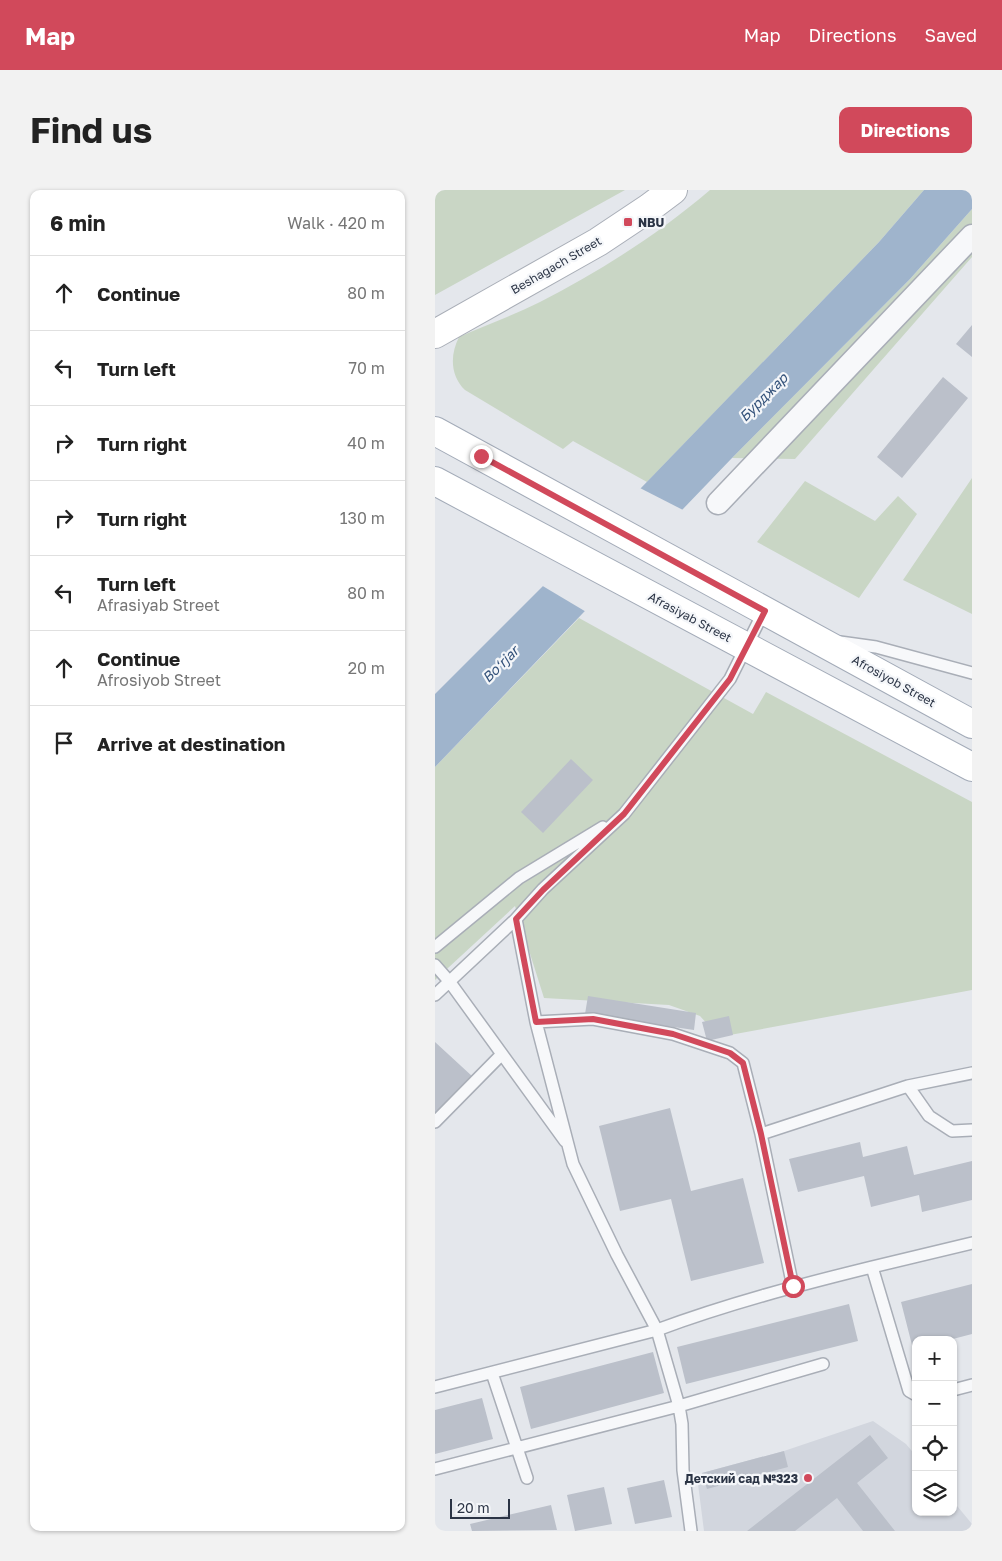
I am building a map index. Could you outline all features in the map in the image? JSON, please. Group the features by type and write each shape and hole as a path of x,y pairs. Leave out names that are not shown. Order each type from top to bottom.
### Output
{"main road":[{"name":"Beshagach Street","path":"435,313 624,208 651,190"},
{"name":"Beshagach Street","path":"435,334 598,242 673,190"},
{"path":"435,431 816,639"},
{"name":"Afrasiyab Street","path":"435,481 972,767"},
{"name":"Afrosiyob Street","path":"816,639 972,724"}],"street":[{"path":"718,502 972,236"}],"lane":[{"path":"435,995 624,814 730,679 745,646 765,611"},
{"path":"816,639 876,647 972,673"},
{"path":"435,947 519,878 624,814"},
{"path":"516,919 536,1022 573,1164 617,1256 657,1330 679,1406 682,1424 683,1470 691,1531"},
{"path":"435,965 449,981 569,1146"},
{"path":"536,1022 593,1019 673,1034 730,1053 743,1063 761,1134 793,1286"},
{"path":"435,1122 502,1054"},
{"path":"761,1134 908,1086 972,1074"},
{"path":"908,1086 929,1116 952,1131 972,1130"},
{"path":"435,1387 657,1330 793,1286 972,1244"},
{"path":"872,1267 909,1391 912,1393"},
{"path":"435,1469 679,1406 823,1364"},
{"path":"492,1373 527,1478"},
{"path":"957,1389 972,1385"}],"shaded area":[{"name":"Детский сад №323","path":"873,1421 906,1444 912,1451 912,1516 957,1516 957,1506 972,1524 972,1531 704,1531 698,1484 702,1473 784,1451"}],"green space":[{"path":"435,190 625,190 435,295"},
{"path":"710,190 924,190 879,242 647,482 573,441 563,449 465,390 460,384 456,378 453,365 454,351 459,337 530,307 584,278 650,236"},
{"path":"972,209 972,257 795,459 732,458 910,279"},
{"path":"972,478 972,614 903,580"},
{"path":"805,481 875,521 898,496 917,514 859,598 757,542"},
{"path":"579,618 753,714 766,692 972,802 972,990 719,1037 700,1016 669,1005 544,998 515,906 435,980 435,767"}],"water":[{"path":"924,190 972,190 972,209 910,279 732,458 435,767 435,694 641,488 879,242"}],"pier":[{"path":"638,487 685,511 588,613 541,585"}],"building":[{"path":"972,325 972,357 956,344"},
{"path":"943,377 968,398 902,478 877,457"},
{"path":"571,759 593,780 543,833 521,812"},
{"path":"588,996 696,1013 694,1030 585,1014"},
{"path":"729,1016 733,1035 707,1041 702,1022"},
{"path":"435,1042 473,1077 435,1116"},
{"path":"670,1108 691,1191 743,1178 764,1263 691,1281 671,1199 620,1211 599,1126"},
{"path":"860,1142 863,1157 907,1146 914,1175 972,1161 972,1200 922,1212 919,1195 871,1207 864,1176 798,1192 789,1159"},
{"path":"972,1284 972,1334 957,1338 957,1336 912,1336 912,1345 901,1302"},
{"path":"849,1304 858,1341 686,1384 677,1347"},
{"path":"653,1352 664,1393 531,1429 520,1387"},
{"path":"482,1398 493,1439 435,1454 435,1410"},
{"path":"870,1435 888,1458 857,1483 895,1531 863,1531 837,1498 795,1531 747,1531"},
{"path":"784,1451 788,1467 707,1489 702,1473"},
{"path":"664,1480 672,1517 635,1524 627,1488"},
{"path":"604,1487 612,1524 575,1531 567,1495"},
{"path":"551,1505 557,1530 472,1531 470,1524"}],"place":[{"name":"NBU","path":"628,222"},
{"name":"Детский сад №323","path":"808,1478"}],"route":[{"path":"481,456 765,611 745,646 730,679 624,814 543,890 516,919 536,1022 593,1019 673,1034 730,1053 743,1063 761,1134 793,1286"}],"water label":[{"name":"Бурджар","path":"763,397"},
{"name":"Bo‘rjar","path":"500,664"}]}
